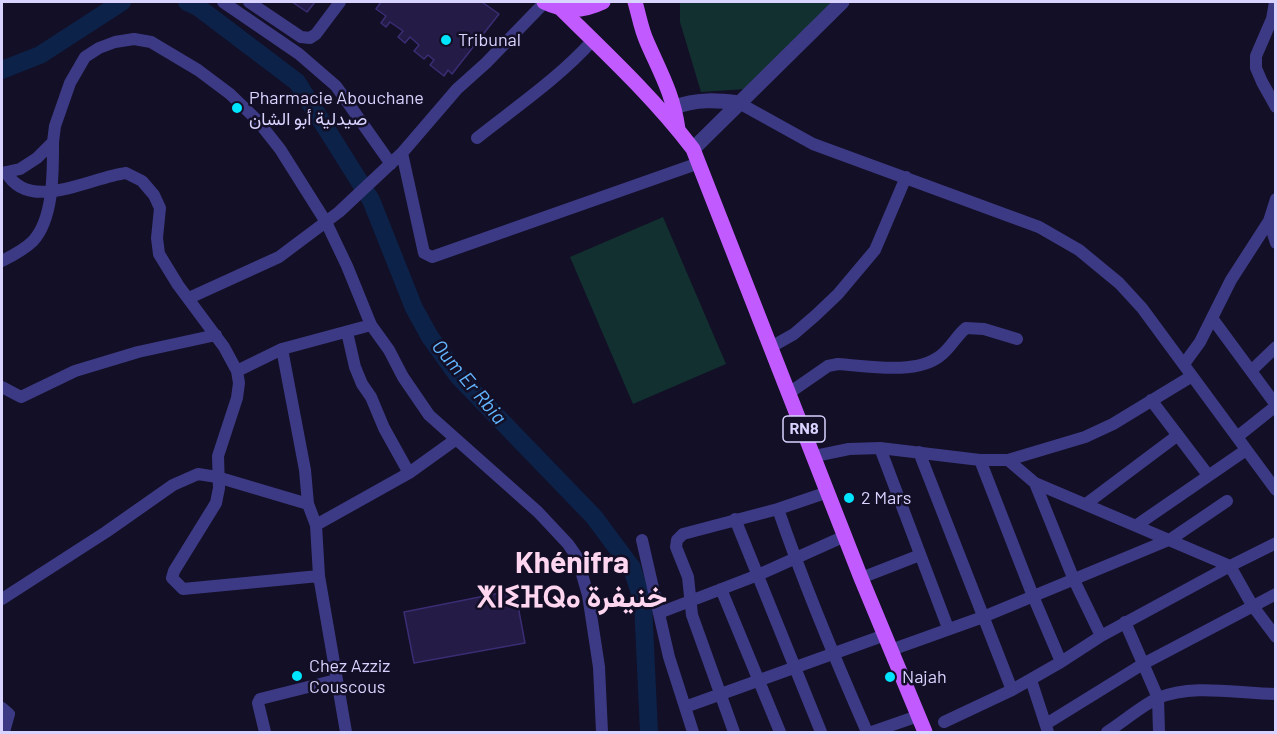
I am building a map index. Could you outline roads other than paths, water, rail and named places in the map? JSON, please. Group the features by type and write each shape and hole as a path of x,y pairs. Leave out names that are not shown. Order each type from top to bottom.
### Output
{"main road":[{"name":"RN8","path":"544,2 561,9 576,11 603,2"},
{"name":"RN8","path":"635,2 646,39 667,83 675,107 678,129"},
{"name":"RN8","path":"561,9 624,70 678,129 696,156 861,578 925,732"}],"street":[{"path":"223,2 299,54 336,86 388,167"},
{"path":"249,2 301,38 310,38 316,34 340,2"},
{"path":"189,298 279,257 339,212 402,153 457,89 486,63 544,2"},
{"path":"402,153 424,253 432,257 696,156 739,103 842,2"},
{"path":"1275,2 1272,19 1256,56 1256,68 1275,107"},
{"path":"2,261 31,243 39,234 51,191 55,126 67,92 85,57 115,42 134,39 151,42 198,70 230,94 257,120 280,149 326,222 371,325 390,350 424,408 455,440 538,512 577,557 588,595 599,667 602,732"},
{"path":"477,138 580,54 593,40"},
{"path":"675,107 684,103 714,100 739,103 813,144 1039,227 1079,250 1119,283 1142,308 1275,490"},
{"path":"53,142 37,158 21,168 4,172 17,186 34,193 122,174 130,174 142,181 154,195 160,208 157,238 159,254 216,335 237,371 239,383 237,398 218,456 219,488 216,503 172,578 183,589 319,576"},
{"path":"771,347 794,334 816,315 838,294 875,250 906,177"},
{"path":"1184,364 1200,342 1231,280 1269,222 1275,199"},
{"path":"1269,222 1275,243"},
{"path":"1212,318 1275,405 1236,437"},
{"path":"237,371 282,349 371,325"},
{"path":"789,393 828,366 838,364 904,367 922,365 938,358 966,328 984,329 1017,339"},
{"path":"347,332 355,367 362,384 410,473"},
{"path":"2,387 21,397 75,371 138,352 216,335"},
{"path":"1251,371 1275,347"},
{"path":"282,349 305,470 308,504 316,525 319,576 346,732"},
{"path":"814,456 849,449 880,448 980,460 1008,460 1085,436 1113,424 1192,376"},
{"path":"1151,400 1208,475"},
{"path":"1086,504 1178,435"},
{"path":"316,525 410,473 455,440"},
{"path":"880,448 948,628"},
{"path":"1137,525 1246,450"},
{"path":"919,452 1012,690"},
{"path":"980,460 1032,596 1061,662"},
{"path":"1008,460 1035,483 1230,566 1252,605 1275,637"},
{"path":"2,599 106,532 173,485 198,474 217,477 308,504"},
{"path":"1035,483 1074,580 1101,636"},
{"path":"734,732 692,615 688,577 676,547 676,540 684,534 778,509 828,492"},
{"path":"685,707 833,654 888,643 983,617 1171,539 1227,501"},
{"path":"778,509 794,558 867,732"},
{"path":"735,519 821,732"},
{"path":"659,613 758,575 845,536"},
{"path":"642,540 669,657 693,732"},
{"path":"944,722 1031,680 1125,622 1275,543"},
{"path":"861,578 920,555"},
{"path":"722,589 780,732"},
{"path":"1031,680 1047,728 1143,664 1275,594"},
{"path":"1125,622 1158,699 1159,732"},
{"path":"265,732 258,703 260,699 336,680"},
{"path":"1107,732 1158,699 1178,693 1196,691 1275,694"},
{"path":"2,708 9,714 4,732"},
{"path":"872,732 918,716"}],"waterway":[{"name":"Oum Er Rbia","path":"2,70 40,55 122,2"},
{"name":"Oum Er Rbia","path":"187,2 198,7 297,82 371,200 414,308 430,337 458,376 594,517 632,568 643,603 649,732"}],"place":[{"name":"Tribunal","path":"446,40"},
{"name":"Pharmacie Abouchane صيدلية أبو الشان","path":"237,108"},
{"name":"2 Mars","path":"849,498"},
{"name":"Chez Azziz Couscous","path":"297,676"},
{"name":"Najah","path":"890,677"}],"district":[{"name":"Khénifra ⵅⵏⵉⴼⵕⴰ خنيفرة","path":"572,580"}]}
